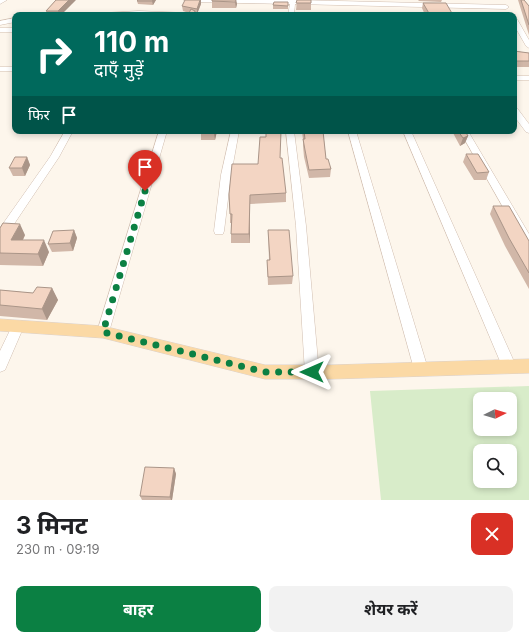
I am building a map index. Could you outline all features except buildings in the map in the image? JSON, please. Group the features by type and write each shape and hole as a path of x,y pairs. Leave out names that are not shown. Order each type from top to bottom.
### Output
{"main road":[{"path":"0,325 103,332 265,372 529,366"}],"street":[{"path":"0,2 4,0"},
{"path":"187,0 292,7 509,12"},
{"path":"502,0 509,12"},
{"path":"292,7 299,10"},
{"path":"0,22 12,20"},
{"path":"517,26 525,44"},
{"path":"0,30 12,30"},
{"path":"0,77 7,69"},
{"path":"517,78 529,78"},
{"path":"517,114 529,130"},
{"path":"0,236 54,157 67,134"},
{"path":"103,332 162,134"},
{"path":"219,232 226,174 234,134"},
{"path":"290,134 300,226 312,372"},
{"path":"353,134 421,369"},
{"path":"408,134 509,366"},
{"path":"466,134 529,243"},
{"path":"0,366 18,326"}],"green space":[{"path":"529,386 529,500 381,500 370,391"}],"route":[{"path":"145,191 103,332 265,372 312,372"}]}
